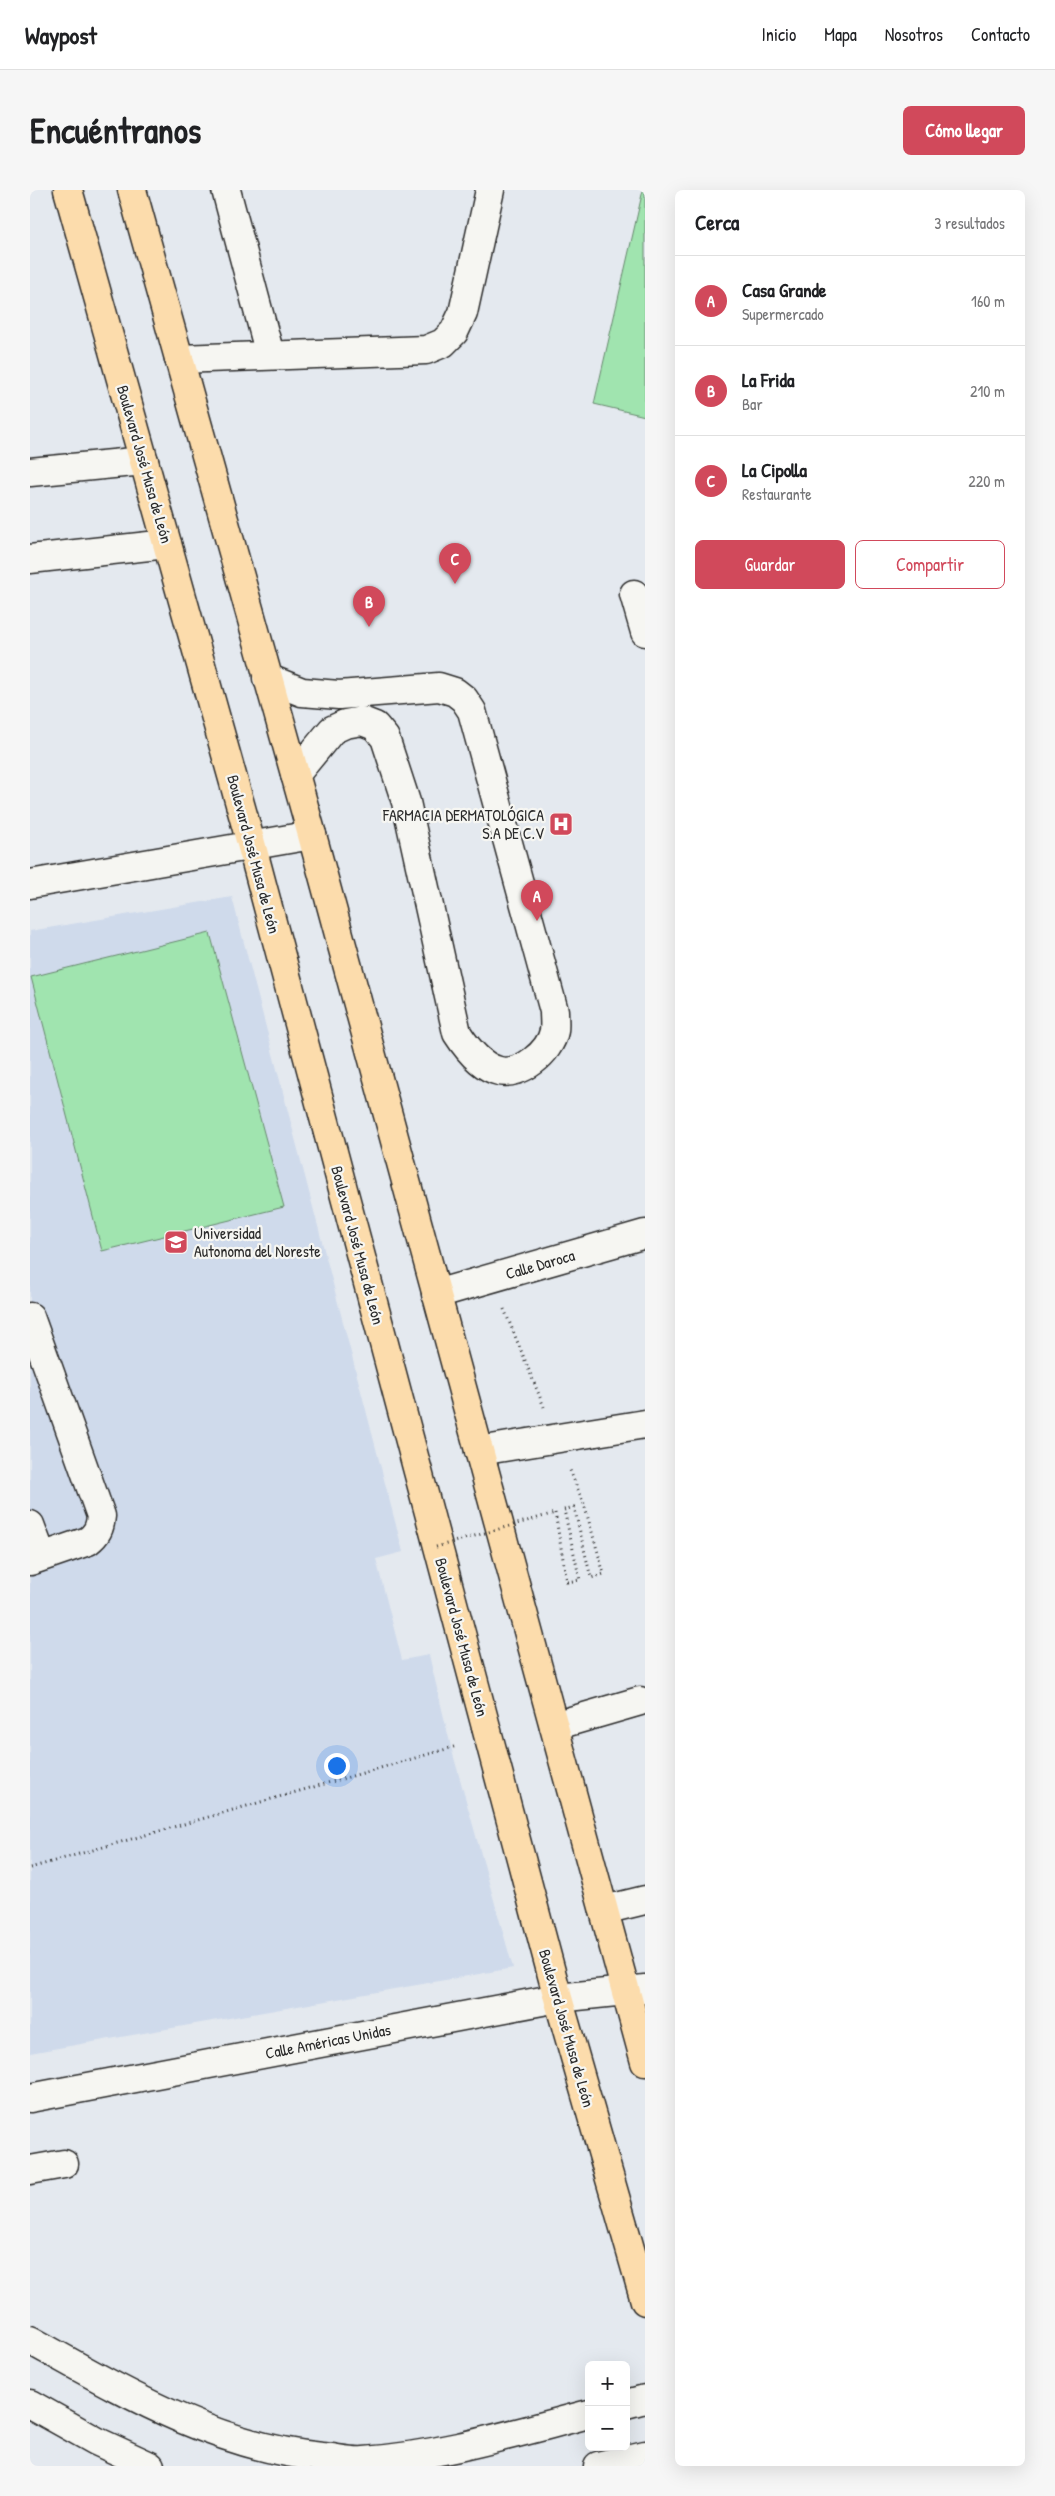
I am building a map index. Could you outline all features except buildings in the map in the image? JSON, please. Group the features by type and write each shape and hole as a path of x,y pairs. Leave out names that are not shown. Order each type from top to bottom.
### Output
{"main road":[{"name":"Boulevard José Musa de León","path":"68,190 252,847 558,1998 645,2302"},
{"path":"132,190 312,836 604,1910 636,1990 645,2062"}],"street":[{"path":"226,190 270,355"},
{"path":"179,358 426,350 443,343 454,332 464,313 490,190"},
{"path":"30,472 144,461"},
{"path":"30,559 167,544"},
{"path":"634,594 645,632"},
{"path":"267,678 302,692 339,695 439,686 455,692 464,698 472,711 554,1011 554,1032 542,1054 517,1070 499,1071 468,1049 457,1033 406,802 385,738 375,726 362,720 332,730 295,775"},
{"path":"30,884 312,836"},
{"name":"Calle Daroca","path":"436,1294 645,1234"},
{"path":"30,1317 101,1516 100,1526 95,1535 88,1541 36,1559 30,1525"},
{"path":"479,1451 645,1424"},
{"path":"554,1726 640,1701"},
{"path":"604,1910 645,1900"},
{"name":"Calle Américas Unidas","path":"30,2098 558,1998 636,1990"},
{"path":"30,2170 64,2164"},
{"path":"30,2340 147,2405 231,2439 294,2454 362,2461 438,2452 585,2415"},
{"path":"630,2403 645,2399"},
{"path":"30,2404 96,2441 150,2466"},
{"path":"598,2466 645,2455"}],"path":[{"path":"436,1547 555,1513 567,1582 580,1580 564,1510 574,1507 591,1578 604,1574 584,1504 491,1278"},
{"path":"30,1868 489,1738"}],"shaded area":[{"name":"Universidad Autonoma del Noreste","path":"232,897 403,1552 376,1559 402,1660 429,1655 451,1747 513,1968 30,2053 30,931"}],"green space":[{"path":"643,190 645,190 645,416 594,404"},
{"path":"210,933 284,1207 102,1251 31,977"}],"place":[{"name":"La Cipolla","path":"455,584"},
{"name":"La Frida","path":"369,627"},
{"name":"FARMACIA DERMATOLÓGICA S.A DE C.V","path":"561,824"},
{"name":"Casa Grande","path":"537,921"},
{"name":"Universidad Autonoma del Noreste","path":"176,1242"}]}
